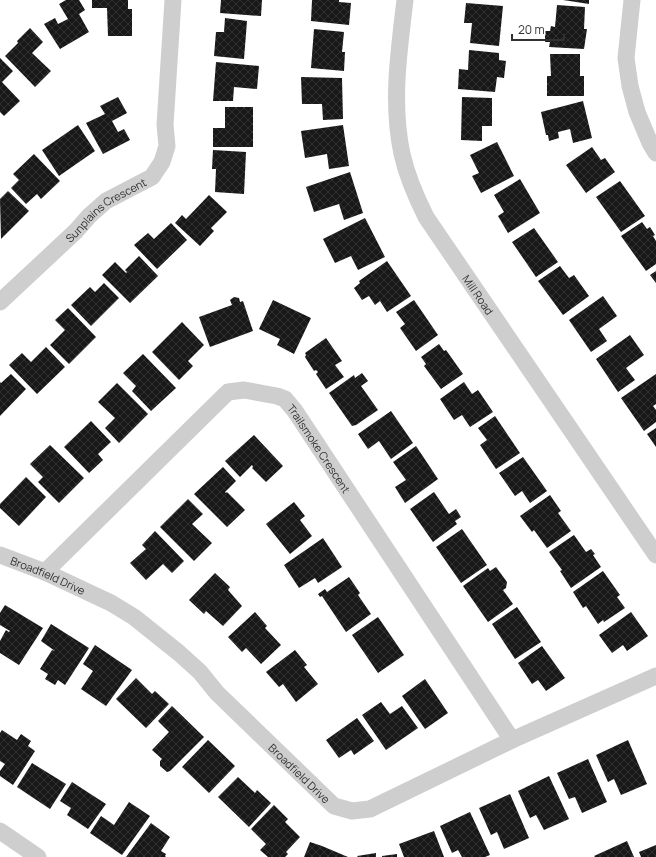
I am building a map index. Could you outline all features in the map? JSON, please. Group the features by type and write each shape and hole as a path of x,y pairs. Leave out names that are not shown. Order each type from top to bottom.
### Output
{"street":[{"name":"Sunplains Crescent","path":"0,302 76,232 89,216 106,201 152,177 162,162 166,146 165,125 173,0"},
{"name":"Mill Road","path":"404,0 396,84 397,123 402,155 414,191 426,217 656,555"},
{"path":"632,0 626,58 630,86 637,112 650,143 656,153"},
{"name":"Trailsmoke Crescent","path":"45,572 228,392 244,390 277,396 285,399 295,411 512,740"},
{"name":"Broadfield Drive","path":"0,555 45,572 111,603 134,617 200,672 217,693 334,806 352,811 370,809 512,740 656,676"},
{"path":"0,831 38,857"}],"building":[{"path":"66,0 79,0 85,10 79,14 89,32 60,49 44,24 55,18 58,24 68,19 59,4"},
{"path":"92,0 128,0 128,9 132,9 132,36 108,36 107,8 92,8"},
{"path":"221,0 262,0 261,16 220,13"},
{"path":"312,0 339,0 339,2 351,3 349,25 311,21"},
{"path":"563,0 589,0 589,4"},
{"path":"466,3 503,6 499,46 470,43 472,23 464,23"},
{"path":"557,5 585,7 584,29 587,29 584,49 549,47 550,42 545,42 545,31 550,31 551,26 555,27"},
{"path":"225,18 247,21 244,59 214,56 216,32 224,32"},
{"path":"30,28 43,42 32,53 51,71 35,87 5,56"},
{"path":"314,29 344,32 342,52 345,52 344,71 311,68"},
{"path":"469,50 499,53 499,60 506,61 504,78 497,77 495,92 458,89 459,69 468,70"},
{"path":"550,54 580,54 580,76 584,76 584,96 547,96 547,76 551,76"},
{"path":"0,58 13,71 2,82 20,101 4,116 0,112"},
{"path":"216,62 259,66 257,89 234,87 233,101 213,101"},
{"path":"301,77 342,78 343,119 323,120 322,104 302,104"},
{"path":"118,97 127,113 112,121 118,132 124,129 130,140 103,154 86,123 105,114 100,106"},
{"path":"462,97 492,98 492,126 482,126 482,141 461,140"},
{"path":"583,101 592,138 573,143 570,129 558,132 559,138 549,141 548,135 546,135 541,112"},
{"path":"225,107 253,107 253,147 213,147 213,128 225,128"},
{"path":"78,125 95,151 59,176 42,150"},
{"path":"343,125 349,166 329,169 327,154 305,158 301,131"},
{"path":"497,142 514,176 481,193 472,176 479,173 470,155"},
{"path":"592,147 601,160 605,158 615,172 586,193 566,165"},
{"path":"213,150 246,152 244,194 215,192 216,169 212,169"},
{"path":"34,154 60,181 41,199 37,194 26,204 11,188 19,180 13,174"},
{"path":"350,172 363,213 344,220 339,204 314,212 306,187"},
{"path":"520,179 540,213 508,233 498,216 504,212 494,195"},
{"path":"620,181 645,216 621,232 596,197"},
{"path":"8,191 29,211 1,239 0,199"},
{"path":"209,195 227,212 211,228 214,231 200,246 175,223 182,215 186,219"},
{"path":"365,218 385,257 358,270 351,256 335,263 323,239"},
{"path":"642,222 647,229 650,227 655,235 653,236 656,241 656,264 646,271 621,236"},
{"path":"171,223 187,240 157,269 134,245 148,233 154,239"},
{"path":"534,228 558,262 536,277 512,242"},
{"path":"139,256 158,276 130,303 102,275 115,262 126,273 127,272 125,270"},
{"path":"387,261 411,296 387,312 380,301 375,305 369,296 362,300 354,288 360,283 359,281"},
{"path":"560,266 569,278 574,275 589,296 563,315 538,281"},
{"path":"656,271 656,283 650,275"},
{"path":"104,283 119,298 91,326 71,305 90,287 95,292"},
{"path":"603,296 617,316 599,329 607,341 591,352 569,320"},
{"path":"234,297 239,298 240,302 243,301 253,331 210,347 199,317 232,305 230,300"},
{"path":"273,300 311,318 294,354 277,345 280,339 259,329"},
{"path":"414,300 438,335 416,351 400,328 405,324 396,312"},
{"path":"68,308 96,337 69,364 50,345 65,330 55,320"},
{"path":"182,322 204,345 188,361 193,366 179,380 152,352"},
{"path":"630,335 644,355 626,368 635,380 618,392 596,359"},
{"path":"326,338 342,361 335,365 344,377 326,389 316,374 318,372 316,370 314,371 305,357 305,353"},
{"path":"439,344 444,351 446,350 463,374 441,389 424,366 426,364 421,357"},
{"path":"46,347 65,367 37,394 9,365 22,353 31,362"},
{"path":"143,354 176,388 151,411 132,391 136,386 123,373"},
{"path":"362,373 368,381 361,386 378,410 356,425 352,426 329,393 354,375 355,378"},
{"path":"11,374 26,389 0,416 0,382 1,383"},
{"path":"656,374 656,404 653,406 656,410 656,422 644,431 621,398"},
{"path":"464,382 472,394 478,390 493,412 470,427 462,415 454,420 440,399"},
{"path":"117,383 148,414 119,443 105,428 115,418 98,402"},
{"path":"391,411 413,443 391,459 379,441 368,449 358,434"},
{"path":"495,416 520,453 496,469 480,445 487,440 478,428"},
{"path":"91,421 111,442 98,454 103,460 89,473 64,447"},
{"path":"656,428 656,447 647,434"},
{"path":"254,435 283,466 266,482 252,468 252,465 240,477 225,461"},
{"path":"50,445 84,478 59,503 38,482 43,477 30,464"},
{"path":"416,446 438,479 405,503 395,487 406,480 393,462"},
{"path":"523,457 547,491 530,503 522,491 515,496 499,473"},
{"path":"223,467 236,481 225,492 227,492 245,510 227,527 194,494"},
{"path":"26,477 46,497 19,526 0,508 0,504"},
{"path":"434,492 449,514 456,509 461,517 455,521 457,524 433,542 410,509"},
{"path":"550,495 561,511 558,513 571,531 547,548 534,530 532,532 520,516"},
{"path":"188,499 203,514 192,524 212,543 194,561 160,527"},
{"path":"294,502 305,516 300,520 312,536 290,554 266,524"},
{"path":"462,529 487,565 461,583 436,547"},
{"path":"155,531 184,561 172,573 163,564 146,580 130,563 146,549 142,545"},
{"path":"574,535 586,552 591,549 601,567 571,588 560,571 562,570 549,552"},
{"path":"323,538 342,567 318,583 315,578 299,588 284,565"},
{"path":"496,567 507,582 506,588 503,590 513,604 488,622 463,586 488,568 490,571"},
{"path":"603,571 620,595 617,597 625,608 604,622 603,620 598,624 586,606 583,608 573,592"},
{"path":"215,573 230,587 228,590 242,606 223,626 206,611 204,614 189,600"},
{"path":"349,577 360,593 358,595 371,614 346,632 322,596 320,597 318,594 325,589 327,592"},
{"path":"5,605 43,628 19,665 0,653 0,641 6,630 9,632 10,631 0,625 0,613"},
{"path":"517,607 541,642 515,659 492,624"},
{"path":"255,612 267,626 265,628 281,645 261,664 246,648 242,652 228,637"},
{"path":"631,612 648,636 627,651 623,645 612,653 599,635"},
{"path":"378,617 404,655 378,673 352,635"},
{"path":"51,624 89,648 65,685 58,680 55,685 45,679 48,674 40,669 52,650 55,651 41,641"},
{"path":"95,645 132,670 106,706 81,689 93,671 83,664"},
{"path":"542,646 565,678 546,691 538,680 532,684 518,663"},
{"path":"295,650 307,665 304,667 318,684 296,702 283,684 279,687 266,672"},
{"path":"136,678 152,694 155,691 169,704 146,728 116,699"},
{"path":"425,679 448,713 425,729 402,696"},
{"path":"381,702 390,714 402,706 418,728 386,750 362,715"},
{"path":"172,706 204,737 170,771 167,772 160,766 160,761 162,759 152,750 169,732 158,721"},
{"path":"357,718 374,741 354,755 351,750 339,758 326,740"},
{"path":"2,730 17,740 21,734 31,741 28,746 35,751 13,785 0,776 0,771 5,764 0,761 0,733"},
{"path":"208,740 235,766 209,793 182,767"},
{"path":"628,740 647,784 621,795 614,779 608,782 596,755"},
{"path":"588,759 607,802 582,813 575,797 569,799 557,773"},
{"path":"32,763 66,784 50,809 17,787"},
{"path":"549,776 569,819 544,830 536,815 530,818 518,791"},
{"path":"238,777 255,793 257,790 271,803 249,827 218,797"},
{"path":"72,782 106,804 88,829 67,815 71,808 60,801"},
{"path":"510,794 529,838 504,849 497,832 491,835 479,808"},
{"path":"129,802 150,816 122,855 90,833 101,816 114,825"},
{"path":"274,805 288,819 285,822 300,837 286,852 288,854 285,857 268,857 260,850 266,844 251,829"},
{"path":"470,812 490,855 485,857 462,857 458,850 452,853 440,826"},
{"path":"151,823 170,837 161,851 166,854 166,857 126,857"},
{"path":"434,831 444,857 404,857 399,844"},
{"path":"627,841 634,857 594,856"},
{"path":"310,842 322,846 348,857 304,857"},
{"path":"656,845 656,857 641,857 639,852"},
{"path":"376,853 376,857 357,856"},
{"path":"397,854 397,857 382,857 382,856"}]}
